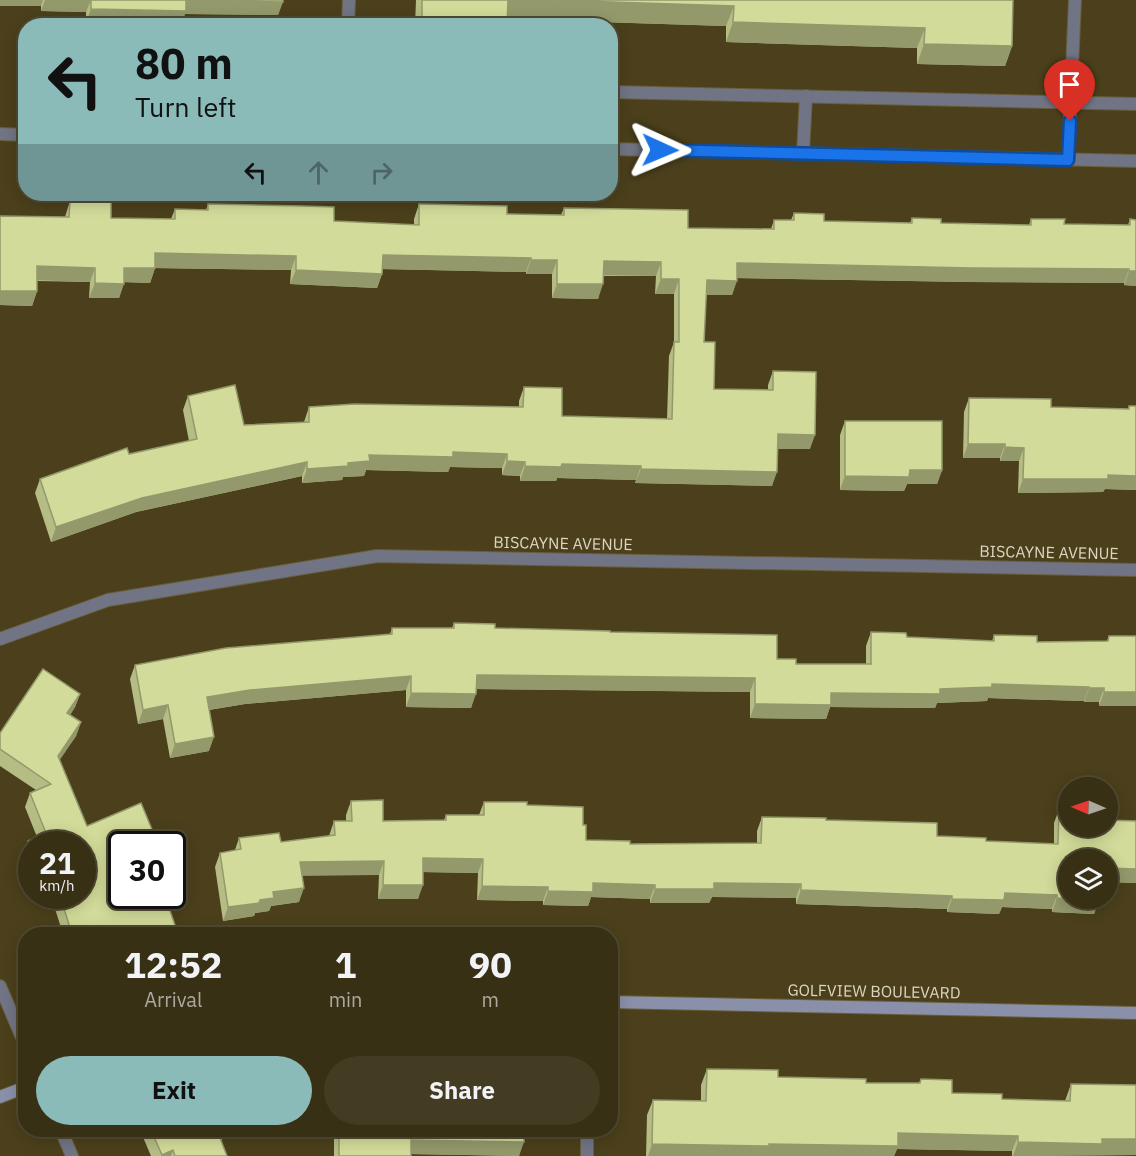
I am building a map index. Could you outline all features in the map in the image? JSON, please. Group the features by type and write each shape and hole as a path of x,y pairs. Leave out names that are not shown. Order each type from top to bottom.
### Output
{"street":[{"path":"348,18 349,0"},
{"path":"1068,160 1075,0"},
{"path":"618,92 1136,104"},
{"path":"803,153 806,96"},
{"path":"0,134 18,135"},
{"path":"618,149 1136,161"},
{"name":"BISCAYNE AVENUE","path":"0,639 108,600 377,556 1136,570"},
{"path":"0,986 18,1028"},
{"name":"GOLFVIEW BOULEVARD","path":"618,1002 1136,1012"},
{"path":"0,1097 18,1090"},
{"path":"63,1137 72,1156"},
{"path":"587,1137 587,1156"}],"building":[{"path":"91,0 186,0 186,11 91,9"},
{"path":"186,0 283,0 283,2"},
{"path":"422,0 508,0 507,18 422,18"},
{"path":"551,0 1013,0 1012,46 924,44 925,28 733,22 734,6"},
{"path":"70,201 111,202 111,218 175,219 175,209 208,210 208,204 303,206 334,207 334,221 419,225 419,204 507,206 507,214 564,215 564,208 688,210 688,228 774,229 774,220 794,220 794,213 824,214 824,221 912,223 912,218 941,219 941,223 1031,225 1031,219 1065,219 1064,224 1130,225 1130,219 1136,220 1136,271 1129,271 1129,269 737,263 737,281 707,280 704,342 715,342 714,389 773,390 773,371 816,372 815,435 778,434 777,472 641,469 641,466 562,464 561,467 525,466 525,462 507,461 507,454 453,452 453,457 369,455 370,461 348,463 348,466 307,469 307,462 142,498 56,527 40,479 127,448 129,454 197,439 188,396 235,385 244,425 309,422 309,407 355,404 523,407 524,387 562,388 562,416 672,419 674,342 679,342 679,279 661,279 661,262 604,261 603,284 557,284 557,260 383,255 382,274 296,270 296,256 155,253 155,268 124,268 124,284 95,283 95,268 37,266 37,291 0,291 0,216 69,217"},
{"path":"969,398 1051,399 1051,407 1129,409 1129,406 1136,406 1136,476 1108,475 1108,479 1023,479 1024,448 1005,447 1005,444 968,444"},
{"path":"845,421 942,421 942,470 910,470 909,477 845,476"},
{"path":"454,623 495,624 495,628 777,635 777,659 796,659 796,664 871,664 871,632 906,633 907,637 994,641 994,635 1037,636 1037,642 1108,641 1109,636 1136,636 1136,692 1104,692 1104,688 1089,687 992,684 992,687 940,689 940,694 831,693 831,705 755,704 755,678 477,675 476,694 411,693 411,676 250,690 207,697 214,737 175,744 168,705 143,710 135,665 226,648 392,634 392,628 454,628"},
{"path":"43,669 80,694 67,713 81,722 58,756 87,826 141,803 153,831 108,831 108,909 169,909 176,927 70,927 64,909 96,909 96,831 45,831 30,793 51,784 0,749 0,733"},
{"path":"383,800 383,821 446,820 446,815 484,815 484,802 527,802 527,805 583,807 586,840 630,841 630,844 761,843 762,817 937,823 937,836 1058,844 1058,837 1118,837 1118,820 1136,821 1136,869 1118,868 1118,849 1058,849 1058,898 1057,895 1005,893 1004,900 801,890 801,884 714,883 714,889 655,889 655,885 593,883 593,892 548,891 548,887 482,886 483,859 423,858 423,885 383,885 384,861 300,862 304,888 273,892 274,898 260,900 259,903 228,907 220,853 241,849 239,838 279,833 281,842 335,835 334,821 352,821 351,801"},
{"path":"707,1069 778,1070 778,1077 866,1079 866,1083 920,1083 921,1079 952,1080 952,1093 1002,1094 1002,1099 1070,1101 1071,1084 1136,1085 1136,1139 1102,1139 1102,1144 1018,1142 1018,1136 898,1133 898,1146 652,1144 653,1100 706,1101"},
{"path":"154,1137 220,1137 227,1156 175,1156 173,1150 162,1155"},
{"path":"339,1137 524,1137 524,1142 411,1140 411,1156 339,1156"}],"route":[{"path":"660,150 1068,160 1070,121"}]}
